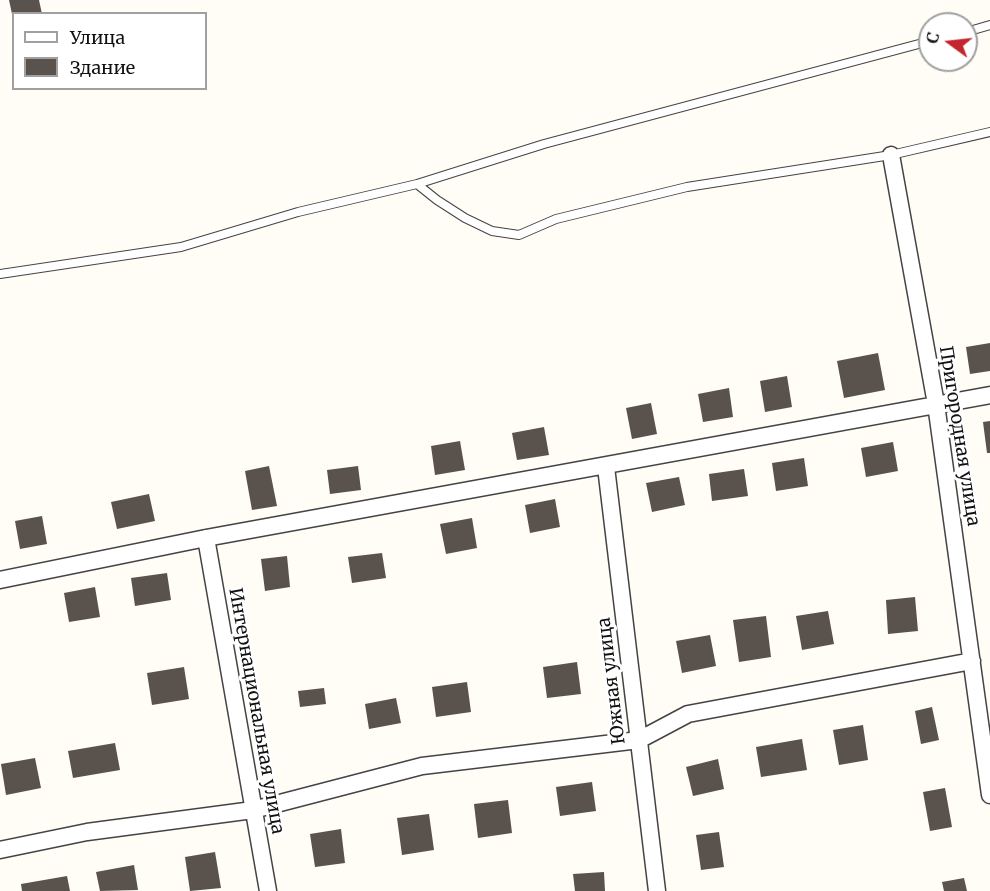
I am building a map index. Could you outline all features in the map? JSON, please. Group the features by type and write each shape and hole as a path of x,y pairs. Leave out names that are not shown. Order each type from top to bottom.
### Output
{"street":[{"name":"Пригородная улица","path":"891,155 936,404 972,661 983,689 990,795"},
{"path":"0,580 206,538 990,395"},
{"name":"Южная улица","path":"606,466 657,891"},
{"name":"Интернациональная улица","path":"206,538 268,891"},
{"path":"0,850 87,832 253,810 422,766 639,740 688,714 972,661"}],"lane":[{"path":"0,274 181,247 298,212 417,184 544,144 918,44"},
{"path":"417,184 465,218 492,231 519,236 556,219 687,187 891,155 990,132"}],"building":[{"path":"9,0 39,0 42,12 12,12 12,14"},
{"path":"990,343 990,371 970,374 966,347"},
{"path":"878,353 885,390 844,398 837,361"},
{"path":"787,376 792,407 765,412 760,381"},
{"path":"729,388 733,417 703,422 698,394"},
{"path":"651,403 657,434 632,439 626,408"},
{"path":"990,421 990,453 987,453 983,422"},
{"path":"544,427 549,455 517,460 512,433"},
{"path":"460,441 465,470 435,475 431,446"},
{"path":"893,442 898,471 866,477 861,448"},
{"path":"804,458 808,486 776,491 772,463"},
{"path":"269,466 277,506 252,510 245,471"},
{"path":"358,466 361,490 330,494 327,470"},
{"path":"744,469 748,496 712,501 709,474"},
{"path":"679,477 685,505 652,512 646,483"},
{"path":"149,494 155,521 117,529 111,502"},
{"path":"555,499 560,527 530,533 525,505"},
{"path":"42,516 47,544 20,549 15,521"},
{"path":"472,518 477,548 446,554 440,524"},
{"path":"382,553 386,578 352,583 348,557"},
{"path":"287,556 290,587 265,591 261,559"},
{"path":"167,573 171,600 135,606 131,578"},
{"path":"95,587 100,617 69,622 64,593"},
{"path":"915,597 918,631 888,634 886,600"},
{"path":"828,611 834,644 802,650 796,616"},
{"path":"766,616 771,657 739,662 733,620"},
{"path":"710,635 716,666 682,673 676,641"},
{"path":"577,662 581,694 547,698 543,667"},
{"path":"184,667 189,699 152,705 147,673"},
{"path":"467,682 471,712 436,717 432,687"},
{"path":"324,688 326,704 300,707 298,691"},
{"path":"396,698 401,723 369,729 365,704"},
{"path":"932,707 939,740 921,744 915,711"},
{"path":"863,725 868,760 839,765 833,730"},
{"path":"802,739 807,770 761,777 756,747"},
{"path":"115,743 120,770 73,778 68,751"},
{"path":"35,758 41,788 6,795 1,764"},
{"path":"718,759 724,789 693,796 686,767"},
{"path":"592,782 596,811 560,816 556,787"},
{"path":"945,788 952,827 930,831 923,792"},
{"path":"508,800 512,833 478,838 474,804"},
{"path":"429,814 434,850 402,855 397,818"},
{"path":"341,829 345,863 315,867 310,834"},
{"path":"719,832 724,867 701,870 696,835"},
{"path":"215,852 221,888 190,891 185,857"},
{"path":"134,865 138,890 100,891 96,872"},
{"path":"604,872 605,891 575,891 573,874"},
{"path":"67,876 70,891 22,891 21,884"},
{"path":"964,878 967,891 944,891 942,882"}]}
